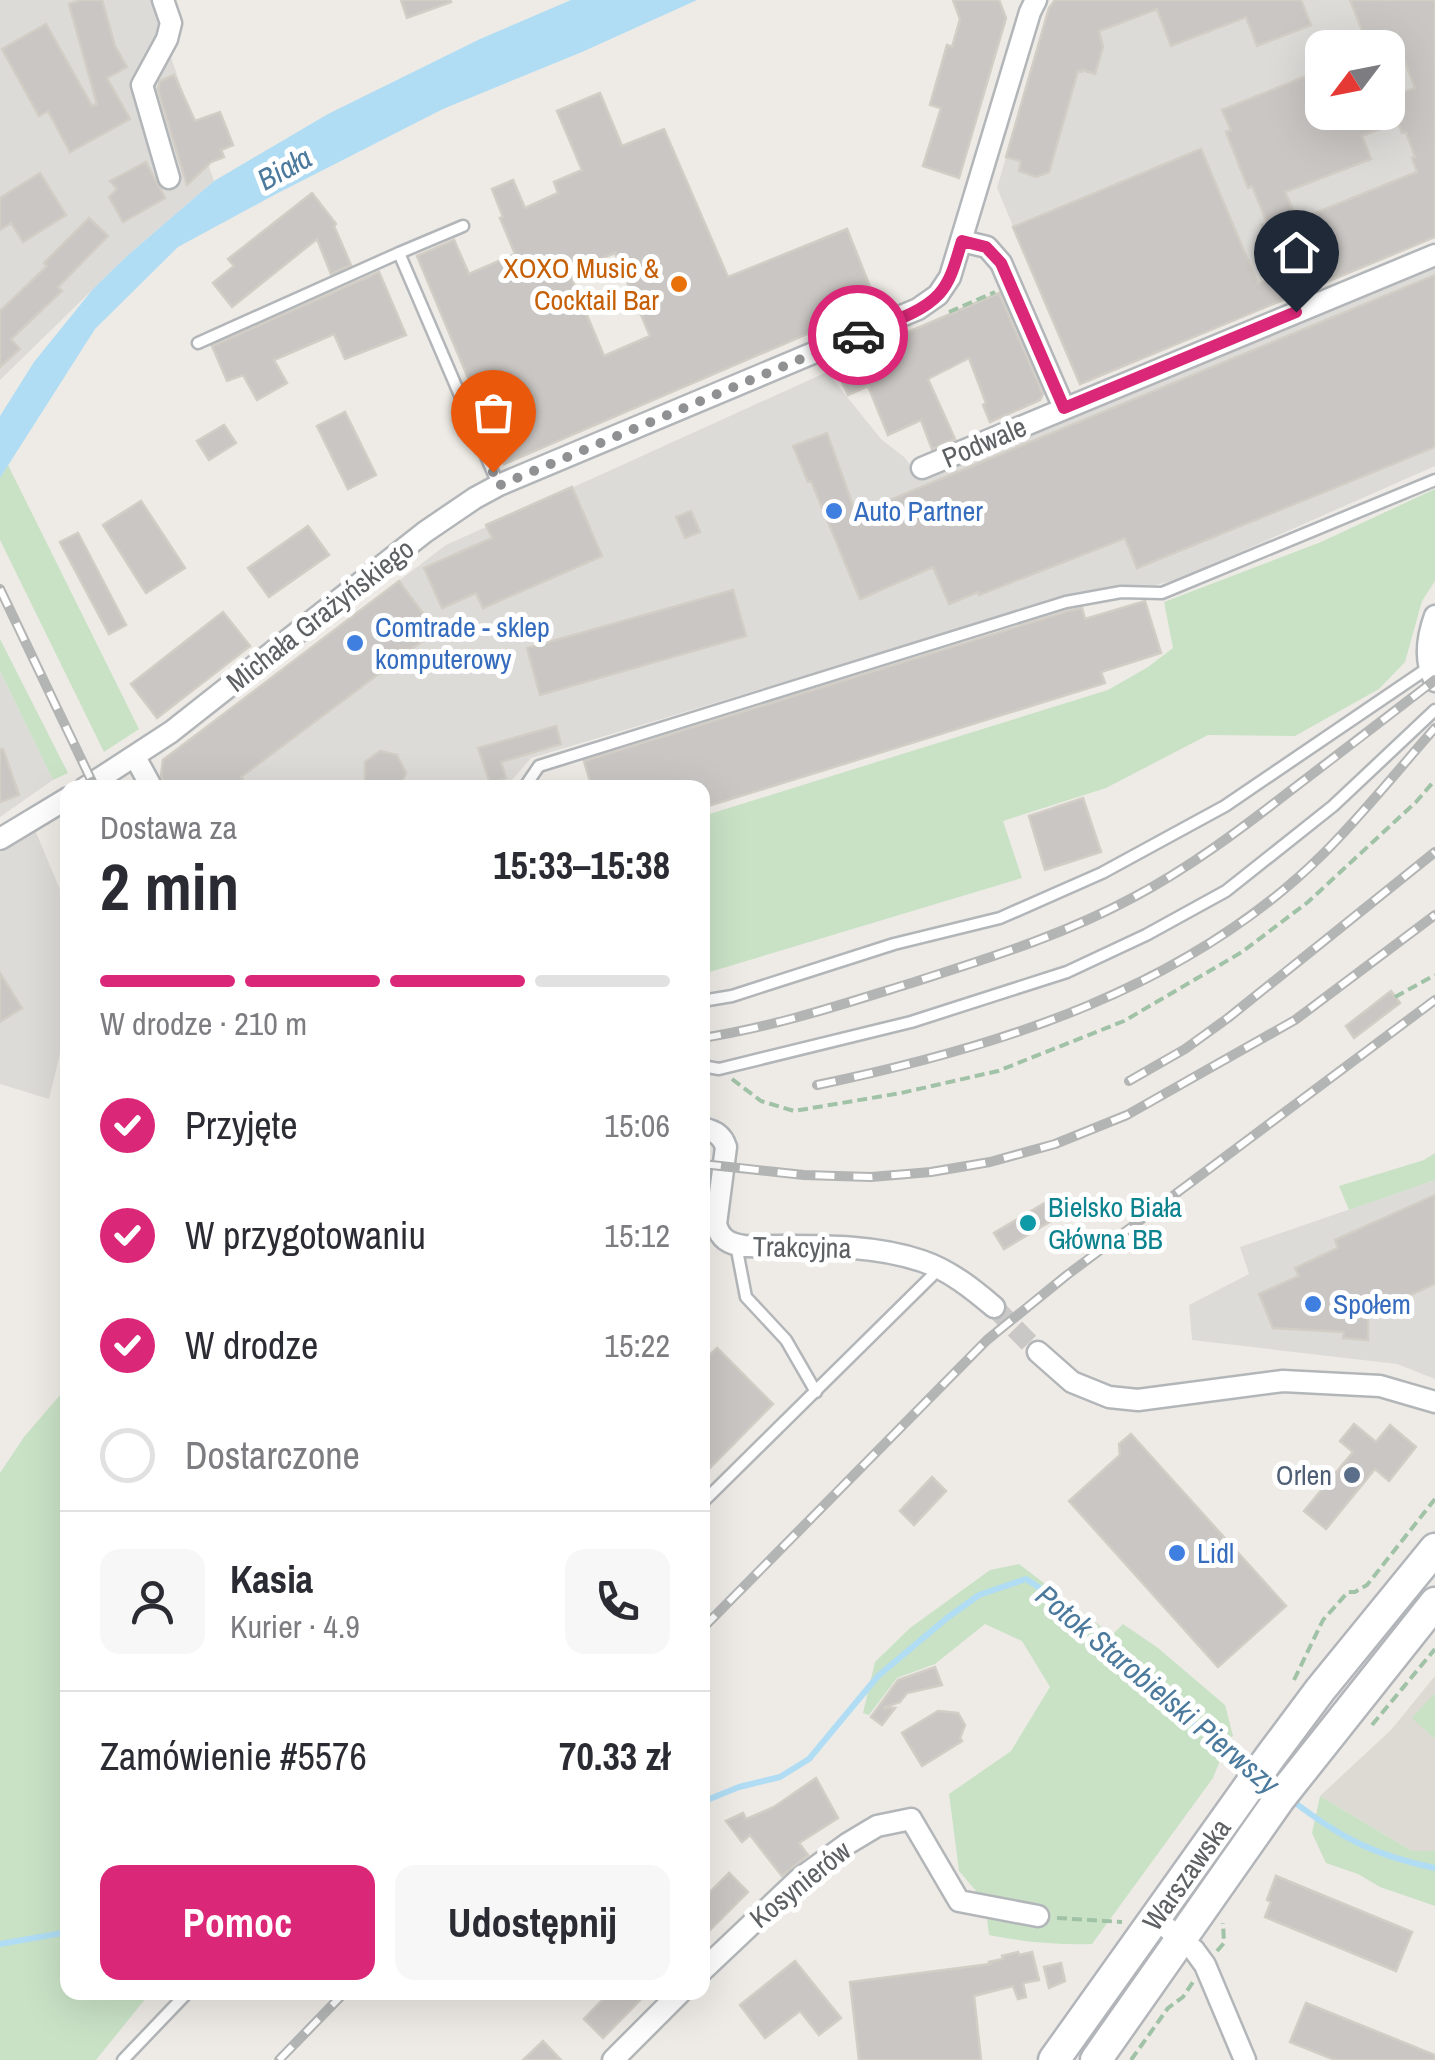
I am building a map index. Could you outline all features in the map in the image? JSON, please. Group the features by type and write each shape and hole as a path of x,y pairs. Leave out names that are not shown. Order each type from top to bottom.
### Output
{"main road":[{"name":"Warszawska","path":"1054,2060 1262,1767 1435,1549"},
{"name":"Warszawska","path":"1096,2060 1288,1789 1435,1603"}],"street":[{"path":"164,0 171,23 167,39 142,84 168,178"},
{"name":"Michała Grażyńskiego","path":"98,780 172,732 425,532 475,498 918,309 938,295 950,277 962,241 1036,0"},
{"path":"962,241 986,247 1001,263 1064,408"},
{"name":"Podwale","path":"922,468 1435,255"},
{"path":"1431,674 1430,630 1435,616"},
{"path":"135,757 148,780"},
{"path":"0,839 60,803"},
{"name":"Trakcyjna","path":"710,1130 723,1138 726,1147 716,1224 727,1242 856,1247 924,1261 971,1287 994,1307"},
{"path":"1038,1352 1072,1382 1110,1397 1138,1400 1283,1381 1380,1386 1435,1402"},
{"name":"Kosynierów","path":"710,1963 799,1879 876,1826 911,1819 959,1901 1038,1916"},
{"path":"1155,1918 1182,1938 1205,1966 1245,2060"},
{"path":"614,2060 673,2000"}],"lane":[{"path":"198,343 463,226"},
{"path":"399,253 498,486"},
{"path":"529,780 539,766 1066,602 1122,592 1162,593 1435,480"},
{"path":"710,1000 894,944 1000,918 1102,874 1225,806 1431,674"},
{"path":"710,1067 719,1069 911,1022 1067,972 1146,936 1226,891 1333,806 1435,710"},
{"path":"736,1245 746,1297 786,1340 816,1392"},
{"path":"710,1495 939,1270"},
{"path":"123,2060 180,2000"}],"path":[{"path":"950,312 1002,290"},
{"path":"719,1069 761,1101 794,1111 998,1071 1124,1021 1242,952 1308,902 1435,780"},
{"path":"1395,997 1435,975"},
{"path":"1291,1687 1323,1620 1348,1592 1366,1586 1435,1499"},
{"path":"1038,1916 1122,1922"}],"shaded area":[{"path":"0,0 151,0 214,181 128,255 0,380"},
{"path":"1055,0 1435,0 1435,237 1079,384 997,188 1049,8"},
{"path":"1435,268 1435,466 1179,579 818,672 531,758 512,780 160,780 163,760 446,545 827,372 881,439 904,457 920,477"},
{"path":"0,671 53,780 0,817"},
{"path":"35,830 60,890 60,1053 49,1099 0,1084 0,853"},
{"path":"1435,1180 1435,1379 1397,1364 1192,1340 1189,1305 1249,1274 1240,1247"},
{"path":"1435,1676 1435,1851 1412,1851 1320,1796 1391,1730"}],"green space":[{"path":"8,465 139,729 104,752 0,540 0,477"},
{"path":"1435,489 1435,581 1422,601 1405,662 1379,689 1295,736 1208,735 1106,788 1003,821 1022,878 710,972 710,814 1108,690 1173,648 1164,602 1321,542"},
{"path":"0,639 68,773 53,780 0,671"},
{"path":"1435,1153 1435,1180 1349,1210 1339,1186 1424,1160"},
{"path":"60,1395 60,2000 144,2000 96,2060 0,2060 0,1473"},
{"path":"1019,1564 1112,1635 1123,1624 1158,1648 1225,1705 1233,1736 1213,1778 1092,1944 989,1935 987,1918 1047,1921 1036,1909 982,1898 959,1871 949,1794 1011,1751 1050,1687 1022,1641 985,1624 935,1664 897,1678 869,1715 863,1713 875,1662 910,1628 990,1570"},
{"path":"1435,1693 1435,1739 1412,1718"},
{"path":"1320,1796 1412,1851 1435,1851 1435,1906 1326,1863 1312,1833"}],"water":[{"name":"Biała","path":"571,0 697,0 443,109 178,247 95,329 0,478 0,416 34,362 93,289 214,181 328,114 480,39"}],"building":[{"path":"102,0 115,46 127,67 107,78 130,119 70,152 48,111 39,116 2,49 46,24 92,106 97,104 69,4"},
{"path":"401,0 450,0 451,2 407,18"},
{"path":"953,0 999,0 1006,18 959,178 923,166 941,108 930,105 947,45 952,47 960,19"},
{"path":"1055,0 1301,0 1311,25 1257,46 1246,17 1171,46 1157,9 1099,31 1103,47 1095,74 1078,71 1049,172 1036,177 1019,171 1021,161 1006,157 1049,8"},
{"path":"1350,0 1435,0 1435,237 1080,384 1013,227 1201,149 1258,284 1281,275 1262,225 1266,220 1252,186 1248,188 1226,132 1231,130 1222,110 1305,76 1305,130 1377,130 1362,136 1371,159 1285,192 1298,220 1417,172 1406,132 1401,130 1405,130 1405,92 1415,88 1405,62 1405,30 1362,30"},
{"path":"174,75 195,121 220,112 233,145 221,150 224,157 211,162 187,185 158,90 160,81"},
{"name":"XOXO Music & Cocktail Bar","path":"600,93 622,146 664,129 728,277 847,229 877,304 504,464 417,256 454,240 469,274 515,254 492,189 513,180 525,208 558,193 554,182 582,170 557,111","holes":["615,253 650,336 604,356 569,272"]},
{"path":"146,162 165,198 123,222 109,197 117,189 110,181"},
{"path":"40,173 66,215 23,242 11,223 0,230 0,198"},
{"path":"312,193 336,224 351,265 331,274 317,239 232,307 213,283 234,266 228,259"},
{"path":"89,218 108,236 58,287 62,291 11,339 20,349 0,367 0,311"},
{"path":"379,272 406,335 345,359 334,334 274,360 287,383 257,400 243,375 227,381 212,346"},
{"path":"1435,275 1435,447 1137,568 1125,538 949,604 933,567 860,599 793,446 827,433 856,514"},
{"path":"999,293 1043,394 1040,400 990,422 969,358 928,379 955,439 932,449 921,420 888,435 868,386 848,395 836,368"},
{"path":"345,412 376,475 348,489 317,426"},
{"path":"224,425 236,443 209,460 197,441"},
{"path":"572,487 602,556 483,608 476,593 442,608 424,568 492,538 486,525"},
{"path":"141,501 185,568 146,593 103,525"},
{"path":"691,511 700,532 685,538 676,517"},
{"path":"308,526 329,555 269,597 248,568"},
{"path":"78,533 126,625 109,634 60,542"},
{"path":"399,581 436,631 241,777 243,780 163,780 163,760"},
{"path":"733,590 746,636 540,695 527,648"},
{"path":"1145,601 1161,653 1101,672 1105,683 710,806 710,780 590,780 584,761 1068,611 1082,608 1085,619"},
{"path":"223,612 250,646 157,718 131,684"},
{"path":"556,726 561,744 501,762 506,778 500,780 489,780 478,748"},
{"path":"0,749 19,795 0,802"},
{"path":"380,751 397,755 406,773 403,780 365,780 365,762"},
{"path":"1083,798 1101,852 1045,870 1029,816"},
{"path":"0,973 22,1008 0,1022"},
{"path":"1391,991 1400,1003 1354,1038 1346,1026"},
{"path":"1435,1195 1435,1284 1368,1314 1368,1340 1343,1338 1344,1332 1273,1328 1259,1294 1299,1276 1295,1268 1338,1248 1335,1240"},
{"name":"Bielsko Biała Główna BB","path":"1053,1198 1063,1214 1004,1249 994,1233"},
{"path":"717,1348 773,1404 710,1468 710,1355"},
{"name":"Orlen","path":"1354,1424 1376,1442 1390,1425 1416,1447 1389,1481 1375,1469 1326,1529 1304,1511 1353,1452 1340,1441"},
{"name":"Lidl","path":"1131,1434 1286,1606 1218,1667 1069,1501 1120,1455 1119,1444"},
{"path":"932,1477 946,1491 914,1525 900,1511"},
{"path":"935,1667 942,1685 907,1693 900,1702 883,1708 895,1708 882,1725 871,1717 898,1680"},
{"path":"938,1711 958,1713 965,1725 962,1741 922,1766 902,1733"},
{"path":"816,1778 838,1818 799,1843 808,1855 782,1876 750,1835 742,1842 726,1821 743,1813 746,1819 774,1807"},
{"path":"729,1873 748,1892 710,1930 710,1892"},
{"path":"1276,1876 1412,1932 1396,1971 1265,1917"},
{"path":"1018,1952 1032,1952 1039,1980 1023,1983 1026,1997 1018,1999 1013,1986 974,1996 981,2060 859,2060 850,1982 990,1964"},
{"path":"795,1961 841,2018 819,2035 800,2011 765,2038 740,2005"},
{"path":"1061,1963 1065,1981 1049,1988 1044,1967"},
{"path":"602,2000 640,2000 603,2038 584,2019"},
{"path":"1306,2003 1435,2055 1435,2060 1335,2060 1290,2042"},
{"path":"543,2041 561,2060 523,2060"}],"waterway":[{"name":"Potok Starobielski Pierwszy","path":"710,1799 780,1777 809,1759 878,1676 947,1618 979,1595 1026,1579 1063,1603 1118,1650 1174,1708 1252,1770"},
{"name":"Potok Starobielski Pierwszy","path":"1289,1798 1358,1843 1435,1868"},
{"name":"Potok Starobielski Pierwszy","path":"0,1944 60,1933"}],"tunnel":[{"path":"994,1307 1038,1352"}],"railway":[{"path":"0,589 91,780"},
{"path":"710,1036 780,1022 908,984 1023,946 1107,911 1214,847 1435,680"},
{"path":"817,1085 886,1070 1022,1031 1152,976 1213,941 1270,901 1323,854 1435,728"},
{"path":"1129,1081 1185,1049 1228,1018 1435,852"},
{"path":"710,1165 804,1175 871,1177 990,1162 1055,1144 1127,1115 1295,1020 1435,915"},
{"path":"710,1621 987,1340 1067,1275 1435,1000"},
{"path":"279,2060 337,2000"}],"way so far":[{"path":"493,472 498,486 858,335"}],"place":[{"name":"XOXO Music & Cocktail Bar","path":"679,284"},
{"name":"Auto Partner","path":"834,511"},
{"name":"Comtrade - sklep komputerowy","path":"355,643"},
{"name":"Bielsko Biała Główna BB","path":"1028,1223"},
{"name":"Społem","path":"1313,1304"},
{"name":"Orlen","path":"1352,1475"},
{"name":"Lidl","path":"1177,1553"}],"route":[{"path":"858,335 918,309 938,295 950,277 962,241 986,247 1001,263 1064,408 1296,312"}]}
